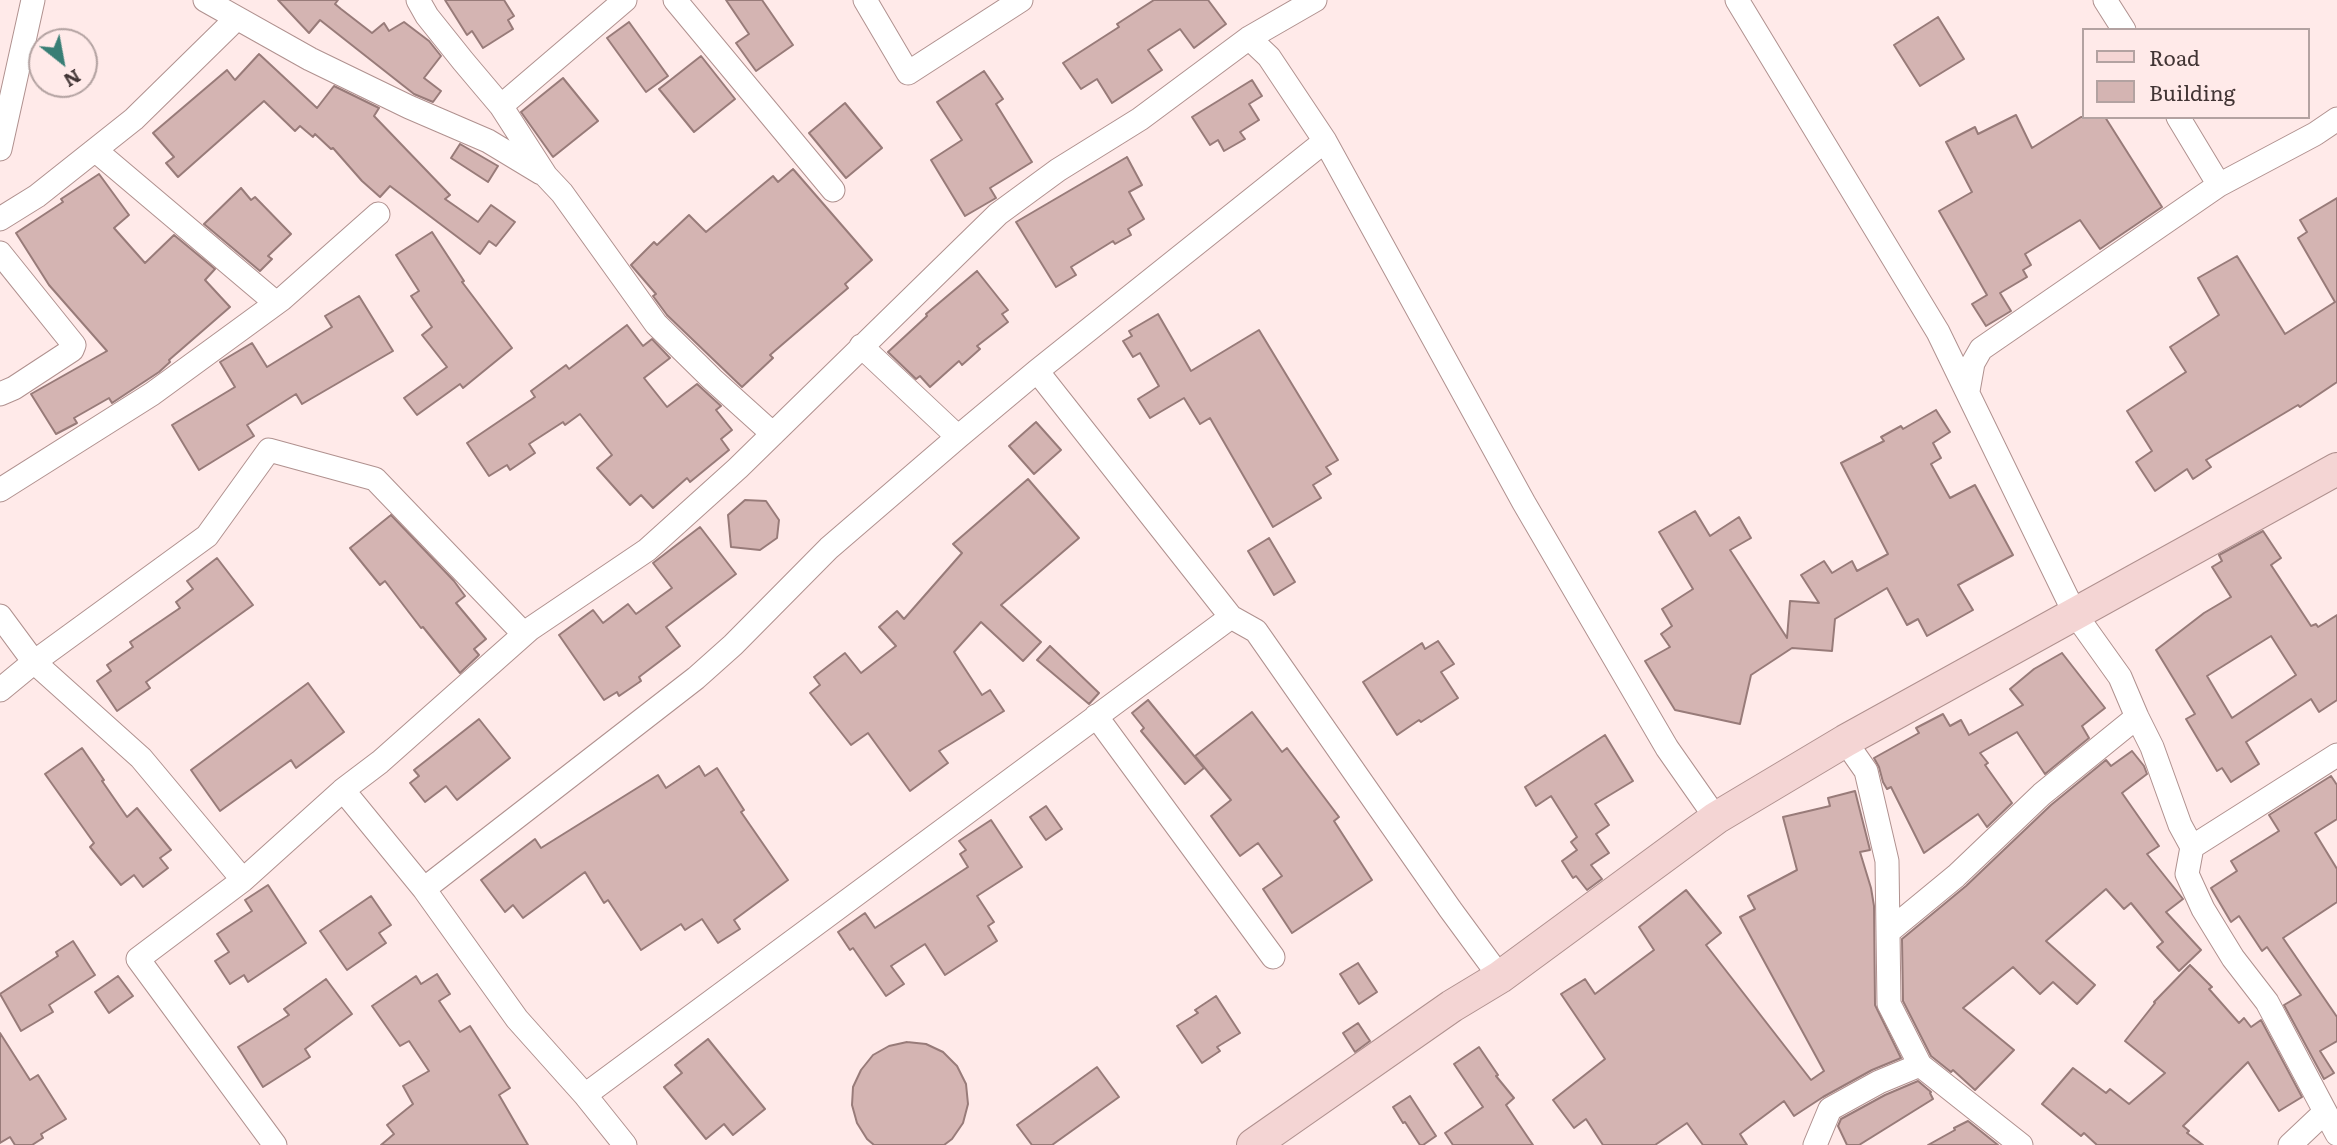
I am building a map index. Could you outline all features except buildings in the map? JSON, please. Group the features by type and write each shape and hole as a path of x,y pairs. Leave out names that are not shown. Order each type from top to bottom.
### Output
{"street":[{"path":"0,149 33,0"},
{"path":"205,0 310,59 409,107 488,141 546,176"},
{"path":"418,0 427,16 501,106 546,176 562,193 656,324 774,434"},
{"path":"501,106 625,0"},
{"path":"676,0 833,190"},
{"path":"865,0 908,73 1021,0"},
{"path":"275,1145 138,959 243,880 524,634 647,550 774,434 998,214 1058,170 1140,119 1249,38 1315,0"},
{"path":"1737,0 1938,332 2075,614 2120,677 2152,747 2180,825 2192,847 2187,874 2203,909 2233,958 2267,1002 2337,1134"},
{"path":"2105,0 2123,28"},
{"path":"0,219 37,196 134,119 237,18"},
{"path":"1249,38 1269,57 1325,141 1524,503 1667,748 1716,818"},
{"path":"2179,119 2219,185"},
{"path":"1968,391 1973,363 1981,349 2219,185 2315,134 2337,119"},
{"path":"424,890 696,678 733,645 829,548 958,437 1325,141"},
{"path":"95,150 276,303"},
{"path":"0,489 152,394 276,303 378,214"},
{"path":"0,253 74,345 72,350 14,388 0,394"},
{"path":"861,346 958,437"},
{"path":"1037,371 1231,617 1256,631 1500,977"},
{"path":"0,690 34,662 207,536 269,450 374,479 524,634"},
{"path":"1252,1145 1452,1006 1500,977 1716,818 1845,741 2337,469"},
{"path":"0,616 34,662 141,758 243,880"},
{"path":"585,1096 1231,617"},
{"path":"1096,716 1273,957"},
{"path":"1888,932 1956,876 2042,794 2137,718"},
{"path":"1845,741 1866,771 1886,861 1889,1004 1920,1065 2021,1145"},
{"path":"2192,847 2337,755"},
{"path":"343,790 424,890 517,1019 625,1145"},
{"path":"1815,1145 1830,1109 1879,1082 1920,1065"},
{"path":"2290,1145 2325,1111"}]}
